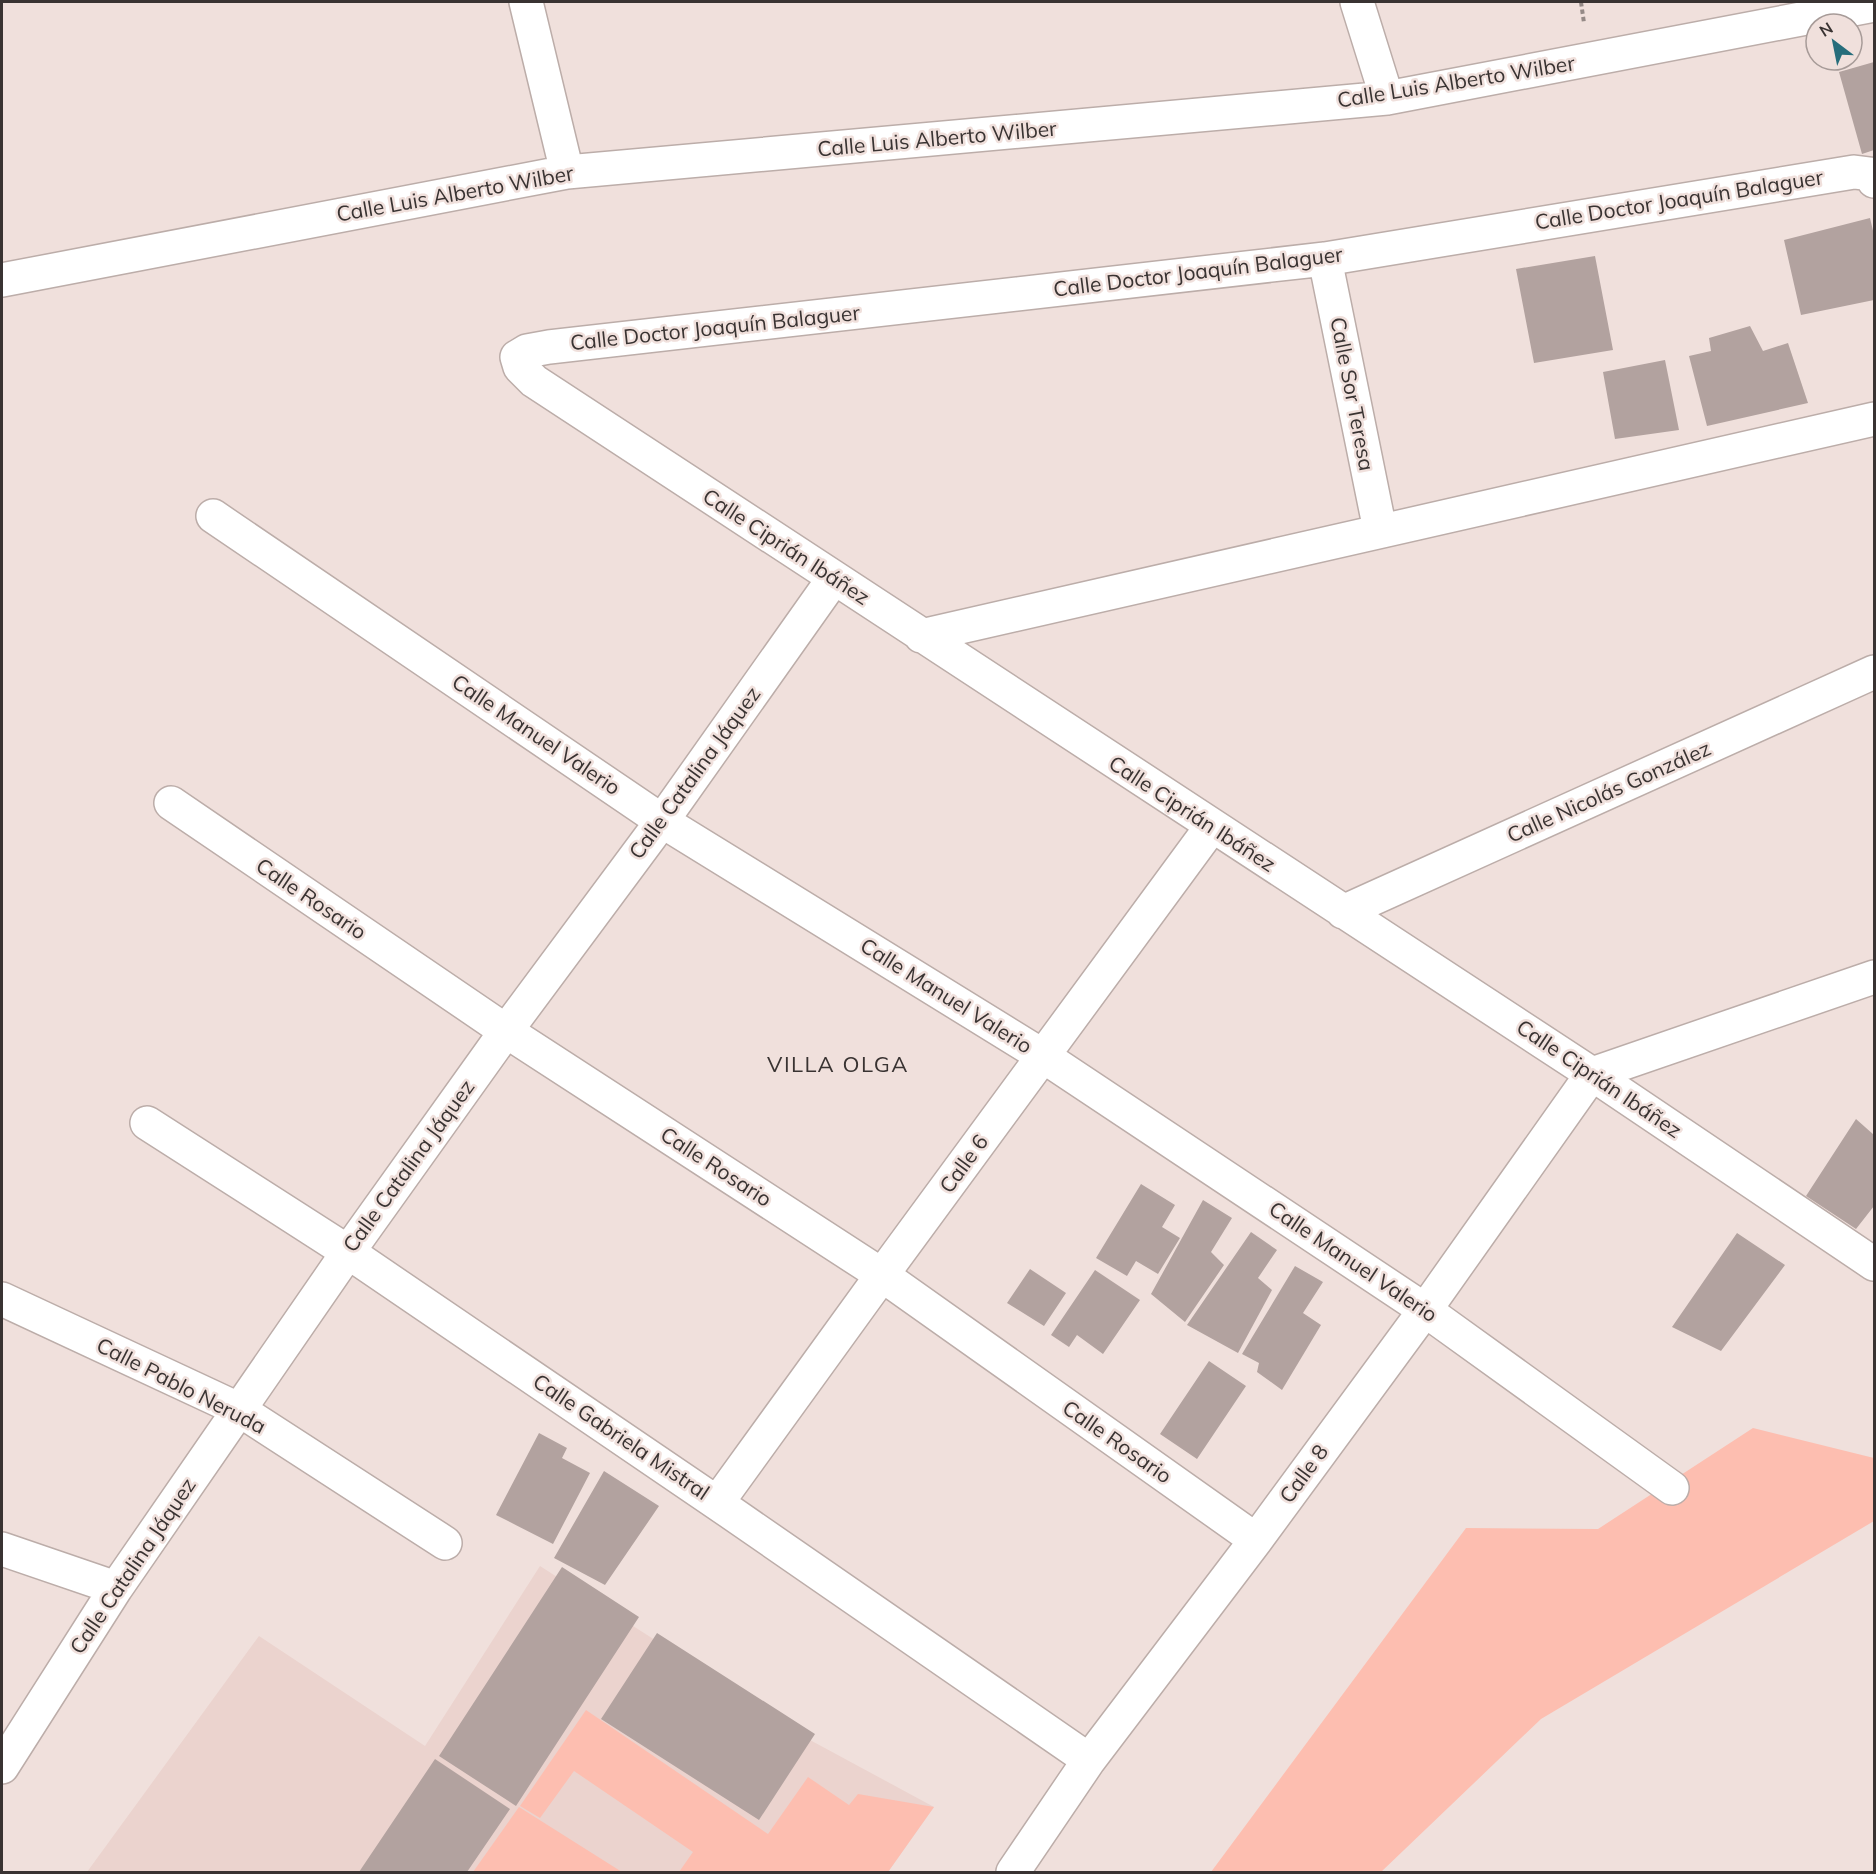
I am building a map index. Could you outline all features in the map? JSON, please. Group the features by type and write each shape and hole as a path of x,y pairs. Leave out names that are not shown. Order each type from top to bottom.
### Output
{"street":[{"path":"526,2 567,172"},
{"path":"1357,2 1387,98"},
{"name":"Calle Luis Alberto Wilber","path":"2,280 567,172 1387,98 1875,5"},
{"name":"Calle Doctor Joaquín Balaguer","path":"517,357 527,351 549,347 1325,259 1854,172 1870,174 1875,181"},
{"name":"Calle Sor Teresa","path":"1325,259 1380,530"},
{"name":"Calle Ciprián Ibáñez","path":"517,357 520,367 534,381 1592,1074 1875,1264"},
{"path":"921,636 1875,419"},
{"name":"Calle Manuel Valerio","path":"213,516 662,821 1043,1056 1425,1310 1671,1488"},
{"name":"Calle Catalina Jáquez","path":"2,1767 116,1588 238,1409 506,1030 662,821 834,578"},
{"name":"Calle Nicolás González","path":"1343,912 1875,672"},
{"name":"Calle Rosario","path":"171,803 506,1030 882,1275 1256,1540"},
{"name":"Calle 6","path":"717,1503 1212,826"},
{"path":"1592,1074 1875,977"},
{"name":"Calle 8","path":"1013,1872 1089,1760 1256,1540 1425,1310 1592,1074"},
{"name":"Calle Gabriela Mistral","path":"147,1123 348,1252 1089,1760"},
{"name":"Calle Pablo Neruda","path":"2,1299 238,1409 445,1542"},
{"path":"2,1549 116,1588"}],"shaded area":[{"path":"1753,1428 1874,1458 1874,1521 1541,1719 1381,1872 1211,1872 1466,1528 1598,1529"},
{"path":"540,1566 810,1740 934,1807 888,1872 87,1872 259,1636 425,1746"},
{"path":"586,1710 768,1834 808,1777 849,1805 858,1794 934,1807 888,1872 679,1872 693,1852 574,1771 540,1818 520,1806"},
{"path":"519,1807 622,1872 473,1872"}],"building":[{"path":"1874,62 1874,150 1862,154 1839,72 1864,72 1864,65"},
{"path":"1870,218 1874,235 1874,300 1801,315 1784,240"},
{"path":"1595,256 1613,350 1534,363 1516,269"},
{"path":"1750,326 1763,351 1788,343 1808,403 1707,426 1689,356 1711,351 1709,338"},
{"path":"1665,360 1679,430 1615,439 1603,372"},
{"path":"1856,1119 1874,1135 1874,1206 1856,1229 1806,1196"},
{"path":"1141,1184 1175,1205 1162,1227 1180,1238 1158,1274 1136,1261 1127,1276 1096,1258"},
{"path":"1203,1200 1232,1218 1211,1252 1224,1265 1185,1322 1151,1294"},
{"path":"1251,1232 1277,1250 1258,1278 1272,1290 1238,1353 1187,1325"},
{"path":"1737,1233 1785,1265 1721,1351 1672,1327"},
{"path":"1295,1266 1323,1282 1303,1313 1321,1325 1282,1390 1257,1372 1259,1363 1242,1354"},
{"path":"1030,1269 1066,1293 1044,1326 1007,1303"},
{"path":"1095,1270 1140,1300 1103,1354 1077,1335 1069,1347 1051,1335"},
{"path":"1209,1361 1246,1386 1197,1459 1160,1434"},
{"path":"539,1433 567,1448 562,1458 590,1473 553,1544 496,1515"},
{"path":"604,1471 659,1506 605,1585 554,1558"},
{"path":"562,1567 639,1617 516,1806 439,1756"},
{"path":"657,1633 815,1734 759,1820 601,1719"},
{"path":"435,1759 510,1809 467,1872 359,1872"}],"district":[{"name":"VILLA OLGA","path":"838,1064"}]}
